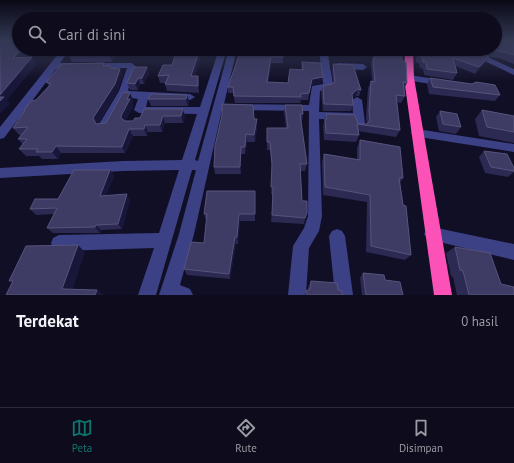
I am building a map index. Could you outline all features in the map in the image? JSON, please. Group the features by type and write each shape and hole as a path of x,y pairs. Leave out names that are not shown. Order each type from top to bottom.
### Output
{"highway":[{"path":"409,56 409,78 422,156 432,234 443,295"}],"street":[{"path":"0,135 61,56"},
{"path":"147,295 221,56"},
{"path":"173,294 231,56"},
{"path":"297,295 301,246 311,231 316,216 313,111 315,88 328,86 323,56"},
{"path":"485,56 514,72"},
{"path":"54,66 132,67 123,92 104,126"},
{"path":"324,66 363,67"},
{"path":"409,78 453,84"},
{"path":"123,92 142,96 190,97"},
{"path":"142,96 143,100 137,113 205,111"},
{"path":"219,107 313,111 359,121 357,100"},
{"path":"417,133 514,148"},
{"path":"0,173 187,164 204,166"},
{"path":"432,234 514,252"},
{"path":"337,236 344,295"},
{"path":"59,243 165,240"}],"building":[{"path":"0,54 12,54 12,56 15,56 13,58 32,57 0,95"},
{"path":"175,56 198,56 191,76 198,76 198,86 165,84 169,75 158,76 163,65 172,65"},
{"path":"239,56 283,56 271,57 267,82 288,83 290,69 303,70 302,62 321,63 323,77 312,79 309,93 300,94 301,97 234,96 233,87 228,87"},
{"path":"375,56 401,56 403,62 406,62 407,83 403,82 405,96 396,95 400,130 357,124 359,135 326,133 326,114 355,115 358,124 367,124 370,120 369,111 371,81 375,82 373,58 375,58"},
{"path":"422,56 489,57 479,67 453,58 457,73 427,69 426,62 423,62"},
{"path":"104,63 103,66 111,66 110,68 120,69 115,84 93,118 96,124 106,123 123,92 130,93 127,99 130,99 121,116 121,118 125,121 133,121 135,118 140,118 144,109 183,109 181,116 163,116 160,125 145,125 144,129 129,129 122,147 56,146 52,152 36,152 38,149 19,149 27,139 18,139 28,127 13,128 31,101 36,100 51,84 46,82 62,64"},
{"path":"333,64 353,65 361,90 358,89 352,94 353,105 324,104 323,86 335,82"},
{"path":"134,67 147,67 142,78 138,78 135,84 127,83"},
{"path":"430,78 472,84 476,82 495,85 500,95 433,87"},
{"path":"151,94 187,95 186,99 148,99"},
{"path":"222,104 253,105 254,119 257,119 254,135 246,134 245,147 241,147 240,167 214,167 215,146 222,115"},
{"path":"285,105 302,105 303,114 300,114 307,164 300,164 302,201 307,201 307,213 305,218 272,215 272,164 270,142 267,142 267,128 288,128"},
{"path":"482,110 514,116 514,132 487,127"},
{"path":"440,111 457,114 461,127 443,124"},
{"path":"360,140 400,147 403,178 399,178 403,205 406,206 411,255 371,246 370,195 325,187 324,154 360,160"},
{"path":"484,151 507,154 514,171 491,167"},
{"path":"74,170 110,170 100,196 127,194 118,224 96,225 95,227 47,228 57,208 30,209 35,199 58,199"},
{"path":"207,191 255,191 255,214 239,214 237,237 235,237 229,274 184,269 191,242 204,243 207,214 204,214"},
{"path":"78,245 62,289 97,290 95,295 6,295 13,281 9,281 26,246"},
{"path":"455,247 490,253 501,284 514,287 514,295 469,295 463,271 460,270"},
{"path":"363,273 384,275 385,280 400,282 403,295 366,295"},
{"path":"311,281 337,283 338,290 342,291 343,295 307,295 306,291 310,289"}]}
